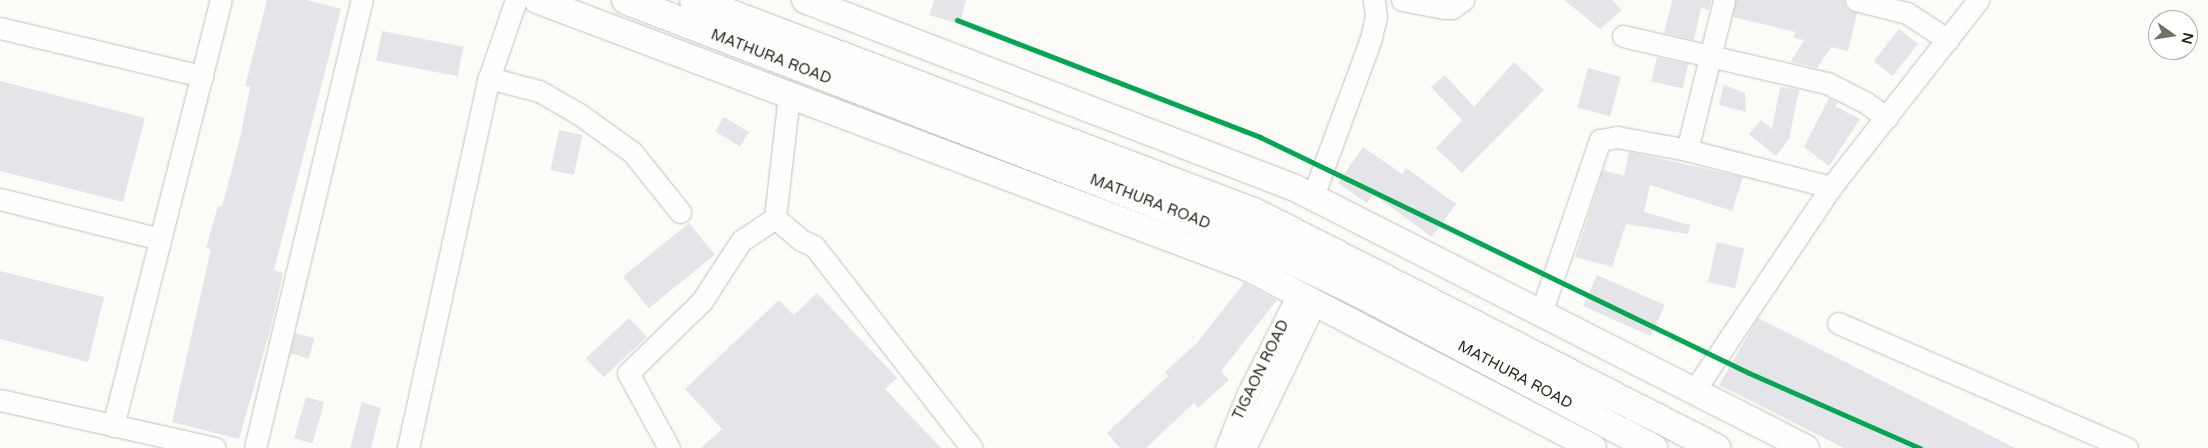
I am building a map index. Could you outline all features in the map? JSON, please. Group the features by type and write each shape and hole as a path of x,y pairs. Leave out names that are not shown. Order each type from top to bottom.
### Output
{"highway":[{"name":"MATHURA ROAD","path":"626,0 1249,240 1332,280 1653,448"},
{"name":"MATHURA ROAD","path":"694,0 1256,213 1716,448"}],"main road":[{"path":"537,0 1246,267 1594,448"},
{"path":"816,2 1313,196 1806,448"}],"street":[{"path":"113,426 221,0"},
{"path":"255,448 362,0"},
{"path":"408,448 489,78 516,0"},
{"path":"1313,196 1372,38 1376,17 1374,0"},
{"path":"1402,0 1444,8 1463,0"},
{"path":"1687,150 1724,0"},
{"path":"1856,0 1906,13 1948,40"},
{"path":"1694,391 1832,187 1978,0"},
{"path":"0,28 202,76"},
{"path":"1623,36 1710,58 1827,83 1865,102 1887,118"},
{"path":"489,78 539,91 578,114 632,152 680,212"},
{"path":"669,448 628,373 702,300 741,241 774,218 789,95"},
{"path":"1541,313 1600,140 1617,137 1687,150 1832,187"},
{"path":"0,199 160,239"},
{"path":"774,218 801,240 814,246 972,448"},
{"name":"TIGAON ROAD","path":"1226,448 1247,396 1306,298"},
{"name":"TIGAON ROAD","path":"1245,448 1306,298"},
{"path":"1838,323 2127,448"},
{"path":"0,400 215,448"}],"building":[{"path":"267,0 307,0 341,9 274,270 283,273 271,327 239,439 172,422 211,249 206,248 218,206 222,207 241,134 250,87 245,86"},
{"path":"934,0 966,0 960,24 929,15"},
{"path":"1564,0 1612,0 1622,10 1600,29"},
{"path":"1672,0 1711,0 1709,10 1701,8 1694,40 1664,33"},
{"path":"1736,0 1844,0 1847,9 1857,13 1848,51 1831,47 1817,68 1793,62 1791,61 1804,40 1794,38 1795,32 1733,17"},
{"path":"1899,29 1918,44 1893,76 1874,61"},
{"path":"382,31 463,47 458,76 376,60"},
{"path":"1657,57 1688,64 1683,89 1651,81"},
{"path":"1514,62 1544,90 1462,173 1436,148 1462,120 1431,87 1445,75 1474,107"},
{"path":"1588,68 1621,77 1610,116 1577,108"},
{"path":"0,81 145,118 123,202 0,171"},
{"path":"1724,85 1745,93 1746,112 1719,105"},
{"path":"1780,87 1799,90 1789,139 1776,156 1749,134 1761,120 1772,129"},
{"path":"1829,98 1837,102 1835,110 1837,107 1860,119 1829,166 1804,147"},
{"path":"724,117 749,132 740,147 715,132"},
{"path":"559,130 582,135 574,175 550,170"},
{"path":"1363,147 1402,174 1406,168 1456,204 1432,237 1373,194 1367,203 1338,183"},
{"path":"1629,152 1743,177 1732,211 1650,185 1644,212 1690,225 1688,234 1626,224 1612,267 1575,257 1603,170 1624,176"},
{"path":"689,223 715,255 649,308 623,276"},
{"path":"1717,242 1744,248 1735,288 1708,282"},
{"path":"0,271 104,297 88,362 0,339"},
{"path":"1597,275 1665,305 1651,336 1583,306"},
{"path":"1244,283 1277,300 1221,371 1229,380 1198,408 1194,403 1146,448 1120,448 1107,433 1168,376 1165,372 1197,343"},
{"path":"817,293 897,378 885,389 941,448 701,448 722,429 685,389 779,300 794,315"},
{"path":"629,318 647,337 604,377 586,358"},
{"path":"1758,318 2015,448 1844,448 1719,385"},
{"path":"295,333 314,338 309,358 290,353"},
{"path":"306,397 324,402 312,444 294,438"},
{"path":"362,402 381,408 371,448 350,448"}],"transit line":[{"path":"957,20 1260,137 1749,373 1920,448"}]}
